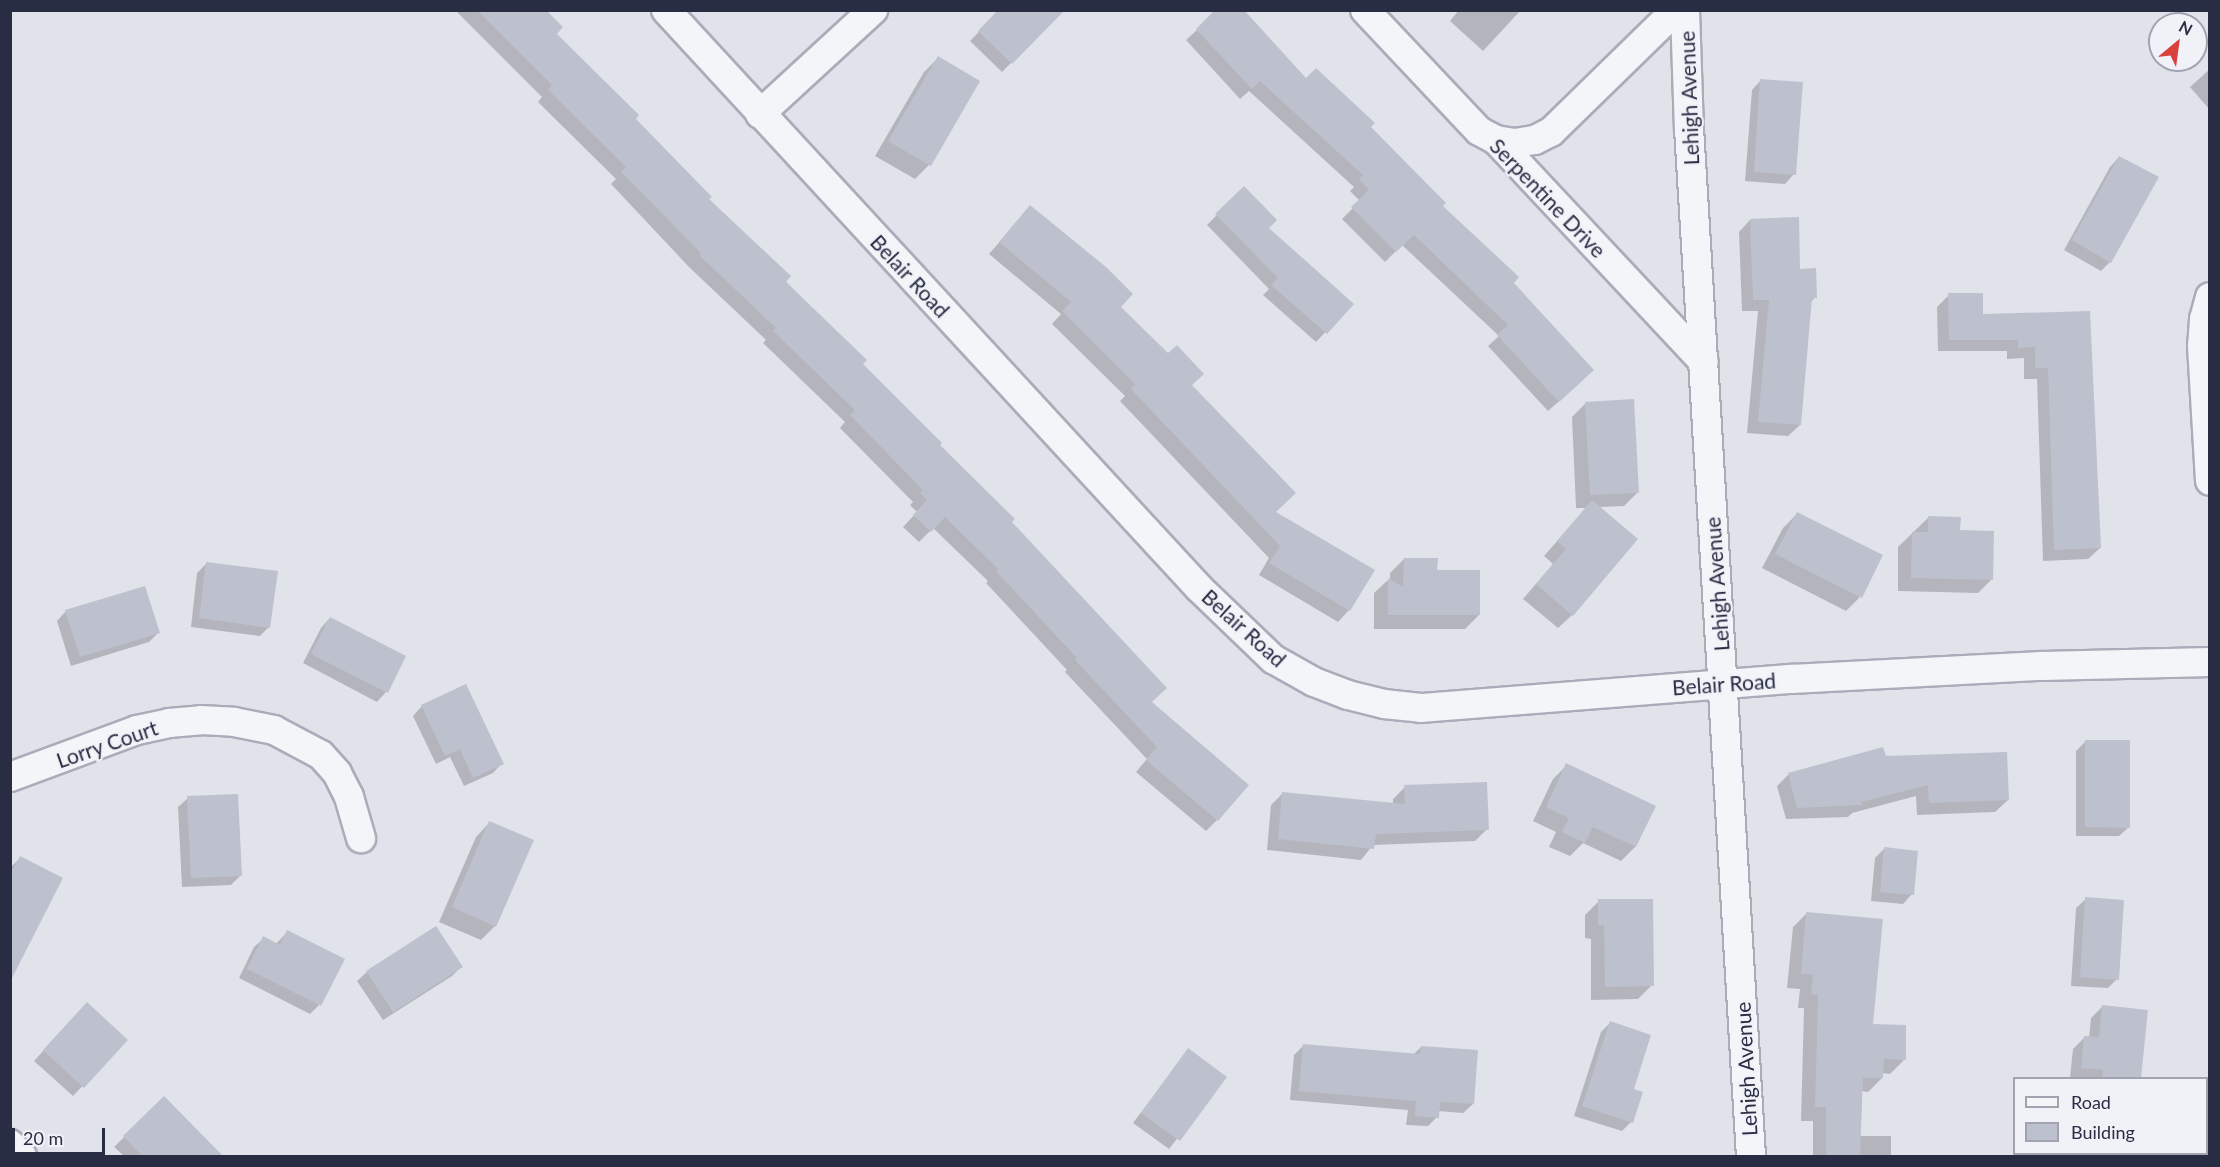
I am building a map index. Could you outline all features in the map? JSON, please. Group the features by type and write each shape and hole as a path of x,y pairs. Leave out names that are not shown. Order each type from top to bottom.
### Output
{"street":[{"name":"Belair Road","path":"666,10 1199,588 1273,659 1314,682 1348,695 1384,704 1421,708 1723,684 2042,666 2210,662"},
{"path":"760,114 873,10"},
{"name":"Serpentine Drive","path":"1365,10 1479,131 1496,140 1704,362"},
{"name":"Lehigh Avenue","path":"1496,140 1525,141 1551,132 1677,10"},
{"name":"Lehigh Avenue","path":"1685,10 1689,128 1751,1156"},
{"path":"2210,297 2204,319 2202,346 2210,481"},
{"name":"Lorry Court","path":"10,777 137,730 190,721 234,722 274,730 321,755 337,773 349,797 361,838"},
{"path":"10,1144 22,1156"}],"building":[{"path":"477,10 546,10 563,27 557,34 639,115 636,119 712,197 709,199 791,276 786,282 867,360 863,364 1015,519 1012,522 1167,688 1152,702 1249,785 1218,821 1146,760 1157,747 1075,660 1077,658 996,571 998,569 945,517 931,532 913,515 927,500 920,493 923,490 850,415 855,410 773,331 776,328 699,255 701,253 621,172 626,167 548,90 552,85"},
{"path":"998,10 1065,10 1012,64 978,31"},
{"path":"1215,10 1244,10 1306,78 1316,68 1375,123 1371,127 1446,203 1443,206 1519,277 1514,283 1594,370 1559,402 1497,335 1508,325 1414,235 1396,252 1351,207 1369,190 1359,179 1363,175 1260,81 1252,89 1196,29"},
{"path":"938,56 980,81 931,166 888,141"},
{"path":"1760,79 1803,82 1796,175 1754,172"},
{"path":"2119,156 2159,177 2111,263 2072,240"},
{"path":"1244,186 1277,220 1269,228 1354,304 1327,334 1271,285 1278,278 1215,214"},
{"path":"1030,205 1106,267 1133,294 1121,307 1168,353 1177,345 1204,374 1192,385 1296,493 1276,512 1375,570 1350,611 1269,563 1280,546 1131,389 1135,384 1062,311 1071,302 999,242"},
{"path":"1799,217 1800,269 1816,268 1817,298 1812,298 1801,425 1758,422 1769,300 1753,300 1750,219"},
{"path":"1948,293 1983,293 1983,314 2090,311 2101,548 2054,550 2048,368 2035,368 2035,347 2018,348 2018,340 1949,340"},
{"path":"1634,399 1639,493 1590,495 1585,402"},
{"path":"1592,500 1638,539 1573,616 1536,584 1566,549 1557,541"},
{"path":"1797,512 1883,555 1862,598 1775,554"},
{"path":"1928,516 1961,517 1960,530 1994,531 1993,580 1911,578 1912,532 1928,532"},
{"path":"1404,558 1438,558 1437,570 1480,570 1480,615 1388,615 1388,578 1403,587"},
{"path":"206,562 278,571 270,628 199,618"},
{"path":"145,586 160,633 80,657 65,610"},
{"path":"330,617 406,656 388,693 311,654"},
{"path":"466,684 504,764 473,778 460,749 445,756 421,705"},
{"path":"2085,740 2130,740 2130,828 2085,827"},
{"path":"1883,747 1886,756 2007,752 2009,800 1929,803 1928,785 1861,802 1862,805 1797,808 1788,773"},
{"path":"1566,763 1656,806 1636,847 1593,827 1585,843 1562,832 1569,818 1546,807"},
{"path":"1487,782 1489,830 1376,834 1374,849 1278,839 1282,792 1405,804 1404,785"},
{"path":"238,794 242,876 191,878 187,796"},
{"path":"489,821 534,840 496,927 452,907"},
{"path":"1884,847 1918,851 1914,895 1880,892"},
{"path":"20,856 63,878 10,982 10,875"},
{"path":"2085,897 2124,900 2119,980 2080,977"},
{"path":"1598,899 1653,899 1654,986 1605,987 1604,925 1598,925"},
{"path":"1806,912 1883,919 1873,1024 1906,1025 1906,1060 1884,1059 1883,1078 1863,1078 1860,1156 1826,1156 1826,1107 1815,1107 1818,995 1811,994 1813,975 1801,974"},
{"path":"436,926 463,967 393,1012 366,971"},
{"path":"287,930 345,959 321,1006 247,969 263,936 280,945"},
{"path":"87,1002 128,1040 84,1088 43,1050"},
{"path":"2102,1005 2148,1010 2141,1077 2102,1077 2103,1070 2081,1068 2084,1036 2099,1037"},
{"path":"1610,1021 1651,1035 1634,1089 1643,1092 1633,1123 1582,1106"},
{"path":"1303,1044 1420,1054 1421,1046 1478,1050 1474,1104 1440,1102 1439,1118 1415,1116 1416,1101 1299,1091"},
{"path":"1188,1048 1227,1077 1180,1141 1141,1113"},
{"path":"164,1096 223,1156 142,1156 123,1136"}]}
